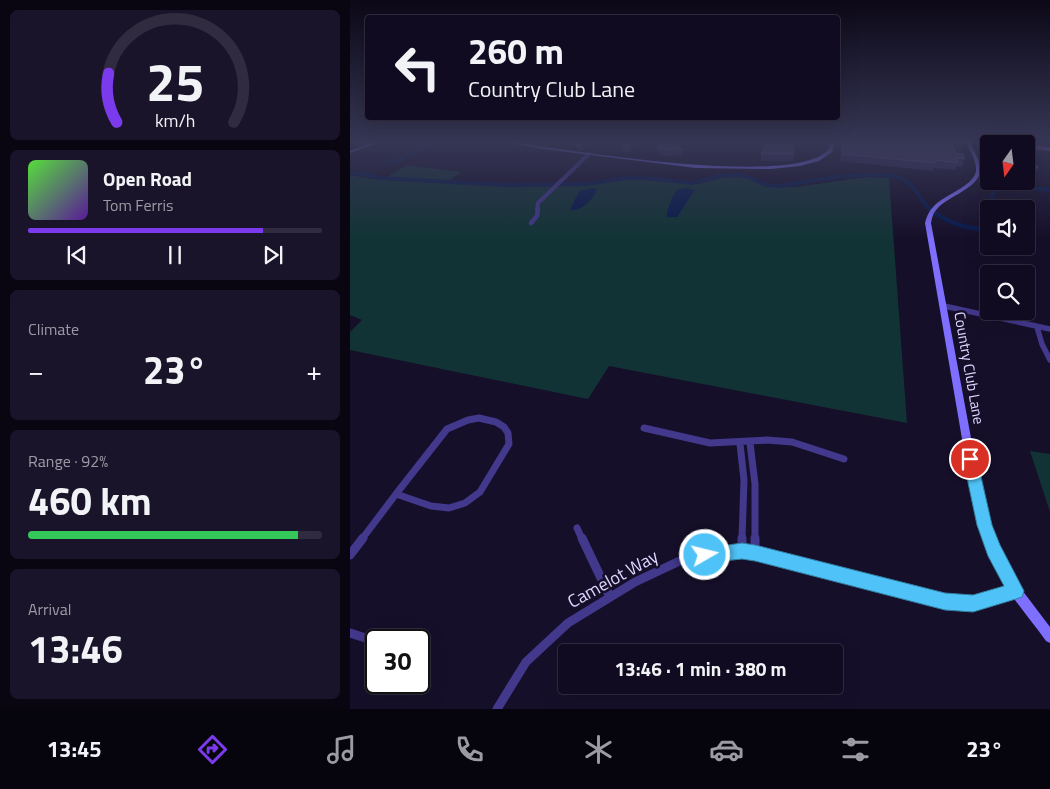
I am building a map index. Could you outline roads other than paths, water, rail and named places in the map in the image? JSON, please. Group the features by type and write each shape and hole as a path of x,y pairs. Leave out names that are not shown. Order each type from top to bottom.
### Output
{"street":[{"path":"531,223 536,216 538,203 567,174"},
{"name":"Country Club Lane","path":"978,174 970,184 932,211 928,223 977,497 994,550 1016,591 1050,637"},
{"path":"944,306 1050,329"},
{"path":"1037,327 1042,344 1050,360"},
{"path":"350,555 396,494 447,429 468,420 479,418 496,422 504,427 508,433 509,444 480,492 465,503 449,508 431,506 396,494"},
{"path":"644,428 700,441 740,444 771,440 792,441 817,448 844,459"},
{"path":"750,443 755,476 755,553"},
{"path":"740,444 744,480 742,551"},
{"path":"577,528 610,597"},
{"name":"Camelot Way","path":"497,709 526,662 568,623 635,582 686,558 742,551 755,553 945,601 973,603 1016,591"},
{"path":"350,633 365,638"}],"water":[{"path":"687,188 695,190 677,217 667,217 672,198 676,192"},
{"path":"597,189 593,197 583,207 570,210 579,191"}],"waterway":[{"path":"364,174 380,178 505,185 587,184 625,178 646,178 692,183 719,176 736,175 745,176 767,185 780,186 845,176 881,175 906,181 930,209"},
{"path":"993,200 992,196 995,190 1015,186 1050,190"},
{"path":"930,209 943,218 958,224 980,229"}]}
